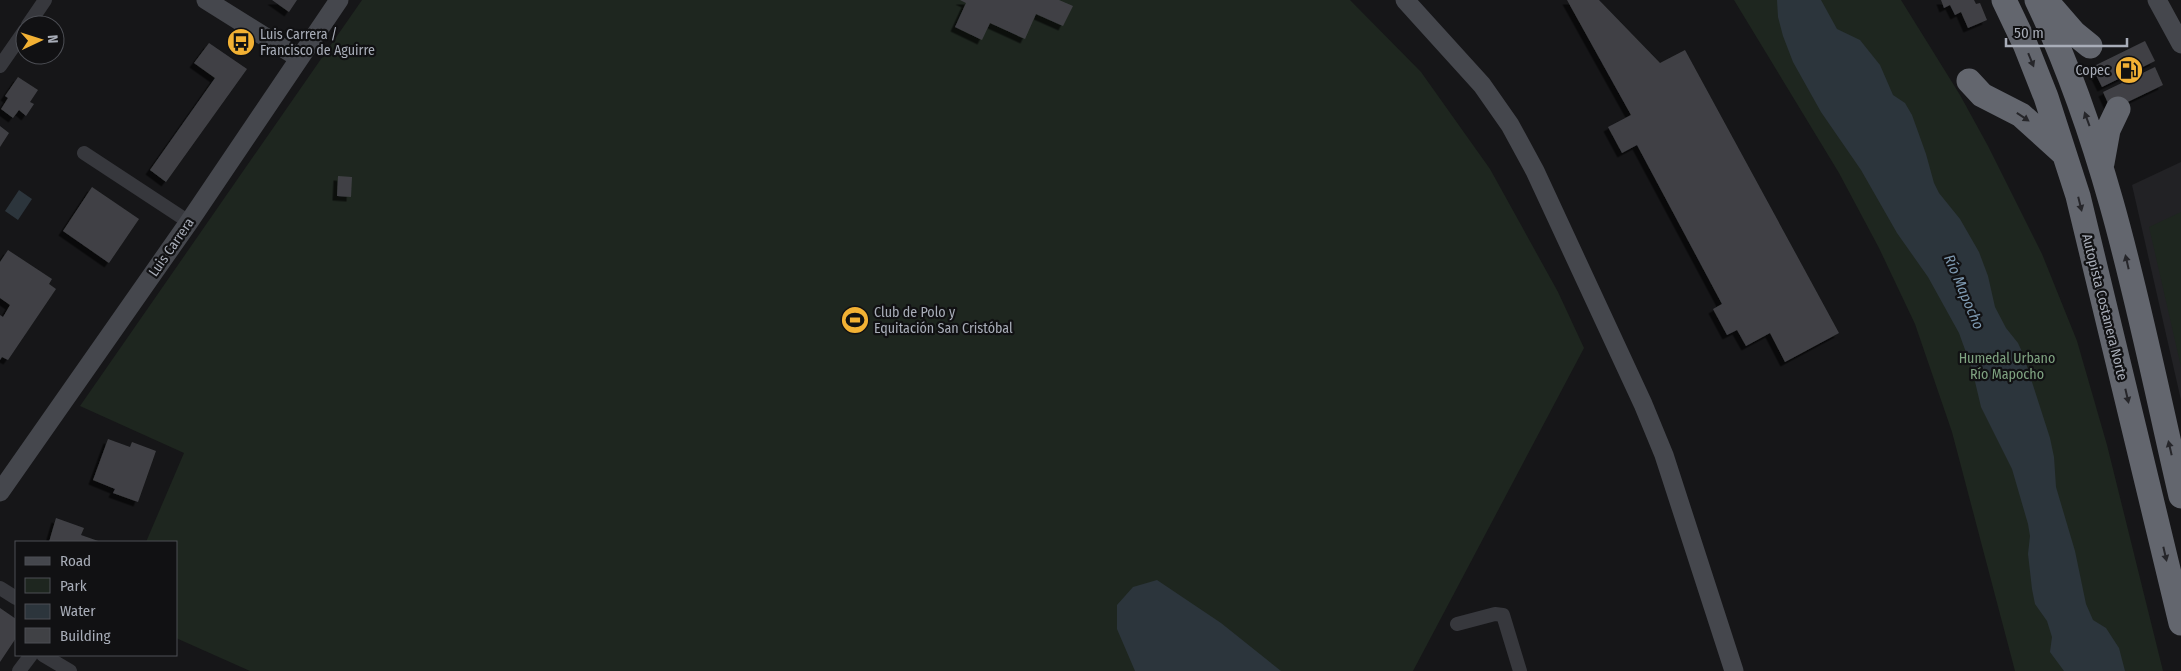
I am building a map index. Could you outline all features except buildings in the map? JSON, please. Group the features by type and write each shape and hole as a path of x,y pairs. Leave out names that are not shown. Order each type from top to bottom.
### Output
{"highway":[{"name":"Autopista Costanera Norte","path":"2004,0 2025,44 2046,96 2066,157 2112,333 2181,623"},
{"path":"2037,0 2069,69 2102,166 2119,224 2181,496"},
{"path":"2044,0 2074,33 2090,46"},
{"path":"1969,81 1982,95 2028,120 2066,157"},
{"path":"2102,166 2108,130 2118,109"}],"main road":[{"path":"206,0 299,58"},
{"name":"Luis Carrera","path":"0,492 189,222 339,0"},
{"path":"1405,0 1482,85 1510,125 1535,171 1643,404 1664,455 1734,671"},
{"path":"2156,0 2181,44"}],"street":[{"path":"35,15 45,0"},
{"path":"0,66 15,44"},
{"path":"84,153 189,222"},
{"path":"0,588 15,597"},
{"path":"1457,624 1495,614 1503,615 1520,671"},
{"path":"19,671 30,656"},
{"path":"45,656 70,671"}],"shaded area":[{"path":"2181,162 2181,400 2132,185"}],"green space":[{"name":"Club de Polo y Equitación San Cristóbal","path":"362,0 1350,0 1421,72 1490,169 1558,292 1584,348 1413,671 250,671 178,639 178,541 146,541 184,453 80,406"},
{"name":"Humedal Urbano Río Mapocho","path":"1734,0 1901,0 1960,95 1988,146 2042,254 2077,341 2107,445 2163,671 2015,671 1952,432 1915,324 1879,248 1839,173"},
{"path":"2181,212 2181,367 2149,227"}],"water":[{"name":"Río Mapocho","path":"1777,0 1821,0 1837,29 1860,40 1880,65 1893,95 1905,103 1912,115 1934,183 1939,193 1960,219 1979,252 1988,276 1995,307 2023,354 2050,438 2054,457 2056,487 2075,551 2086,604 2093,620 2106,628 2119,648 2125,671 2064,671 2050,652 2052,637 2047,621 2035,604 2032,589 2028,554 2030,536 2028,524 2012,469 1981,407 1972,369 1959,333 1928,277 1897,233 1861,170 1821,112 1793,62 1778,17"},
{"path":"19,190 32,199 18,220 5,211"},
{"path":"1157,580 1221,623 1281,671 1135,671 1117,629 1117,605 1133,587"}],"place":[{"name":"Luis Carrera / Francisco de Aguirre","path":"241,42"},
{"name":"Copec","path":"2129,70"},
{"name":"Club de Polo y Equitación San Cristóbal","path":"855,320"}]}
